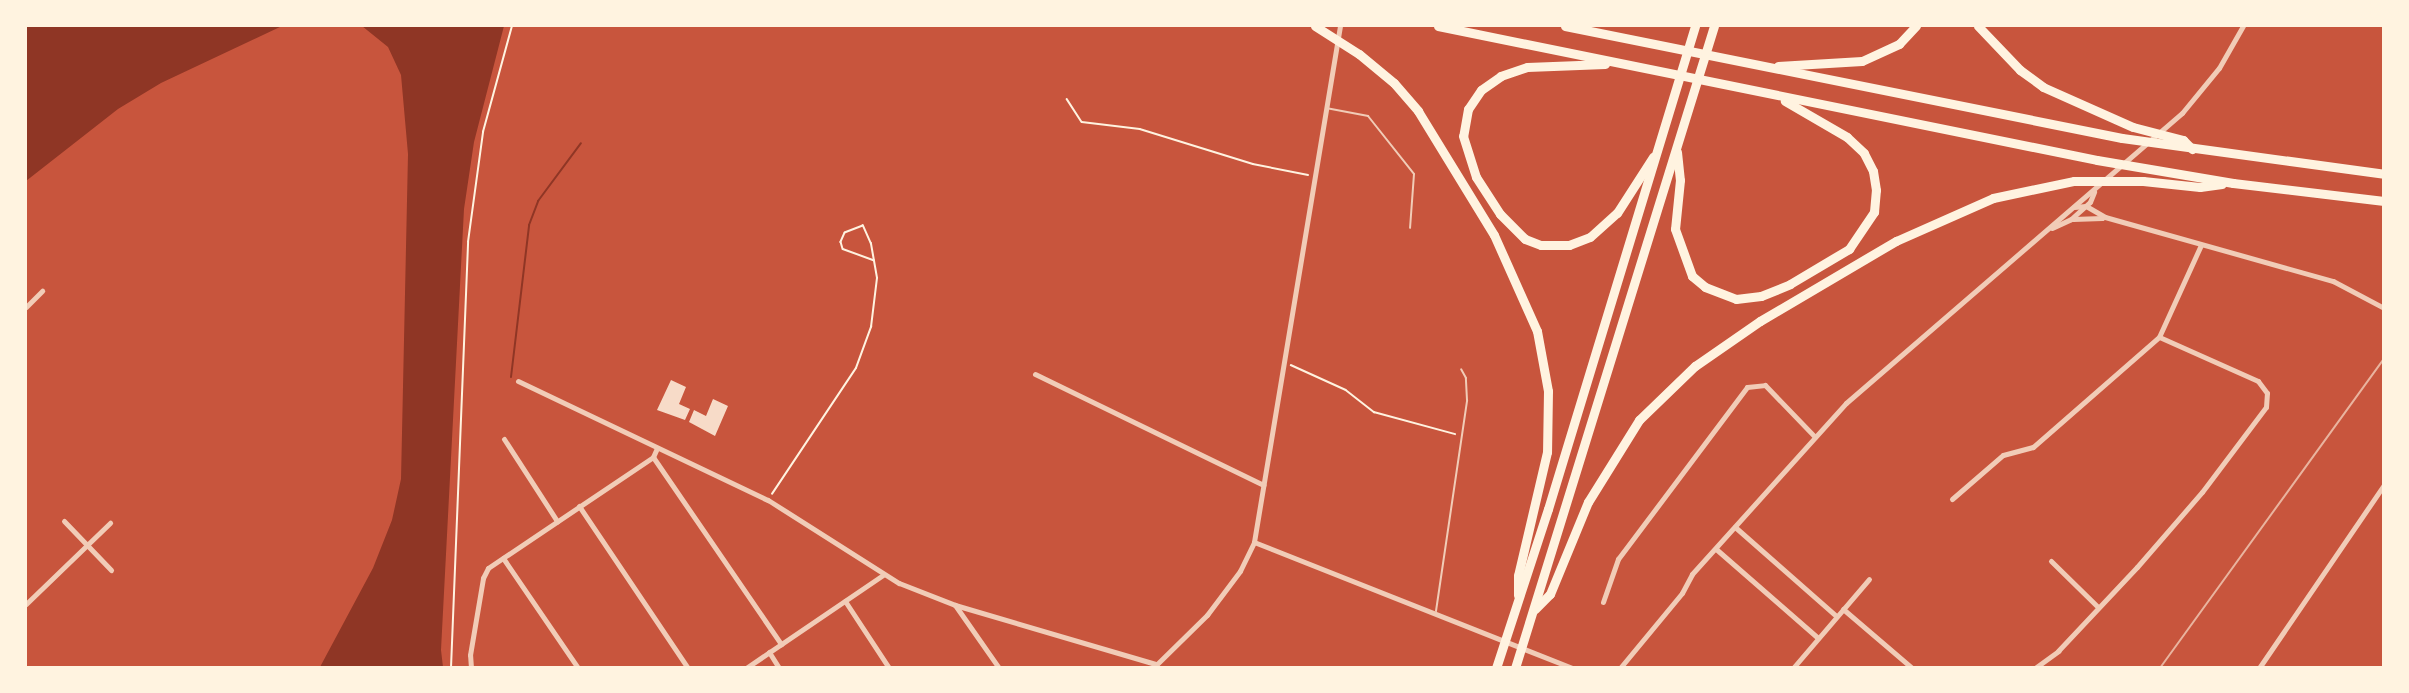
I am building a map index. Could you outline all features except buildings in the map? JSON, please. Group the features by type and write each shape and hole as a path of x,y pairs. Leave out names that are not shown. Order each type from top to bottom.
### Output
{"highway":[{"path":"1315,26 1359,54 1394,83 1418,111 1494,235 1536,331 1548,391 1547,452 1518,576 1518,605"},
{"path":"1437,26 2097,160 2233,183 2384,201"},
{"path":"1565,26 2122,138 2179,144"},
{"path":"1603,26 1630,39"},
{"path":"1496,668 1518,605 1695,26"},
{"path":"1515,668 1714,26"},
{"path":"1761,66 1862,61 1899,44 1916,26"},
{"path":"1978,26 2020,70 2043,87 2133,128 2192,149 2384,174"},
{"path":"1622,64 1544,64 1514,70 1490,82 1473,99 1465,120 1463,136 1469,162 1493,204 1519,234 1533,244 1562,246 1583,241 1604,227 1617,213 1637,177 1656,154"},
{"path":"1676,147 1677,243 1692,276 1705,287 1736,299 1761,296 1823,267 1849,249 1866,229 1874,212 1873,171 1864,153 1847,137 1775,96"},
{"path":"1535,609 1550,594 1588,502 1620,445 1656,401 1695,366 1786,305 1930,223 1993,198 2074,181 2143,181 2200,187 2233,183"}],"street":[{"path":"518,381 768,500 883,575 956,605 1155,666 1207,615 1240,571 1254,542 1341,26"},
{"path":"2069,208 2086,206 2093,195 2193,103 2221,66 2243,26"},
{"path":"1620,668 1716,549 1846,403 2048,230 2069,208 2082,198 2093,195"},
{"path":"2093,195 2097,213"},
{"path":"2071,219 2080,208 2082,198"},
{"path":"2086,206 2105,217 2333,281 2384,308"},
{"path":"2080,208 2087,216"},
{"path":"2048,230 2071,219 2087,216 2105,217"},
{"path":"1952,499 2003,455 2033,447 2159,337 2201,245"},
{"path":"26,307 42,291"},
{"path":"2035,668 2058,651 2202,492 2266,407 2266,393 2258,381 2159,337"},
{"path":"1035,374 1264,485"},
{"path":"1603,602 1618,559 1747,387 1765,385 1815,437"},
{"path":"504,439 557,521"},
{"path":"471,668 470,655 483,578 488,568 653,457 657,448"},
{"path":"653,457 781,644"},
{"path":"2259,668 2384,485"},
{"path":"579,506 687,668"},
{"path":"64,521 111,570"},
{"path":"26,604 110,523"},
{"path":"1735,527 1834,615"},
{"path":"1254,542 1573,668"},
{"path":"1716,549 1818,638"},
{"path":"503,558 578,668"},
{"path":"2051,561 2098,607"},
{"path":"746,668 883,575"},
{"path":"1793,668 1834,615 1843,609 1869,579"},
{"path":"845,601 889,668"},
{"path":"956,605 999,668"},
{"path":"1843,609 1912,668"},
{"path":"769,652 779,668"}],"lane":[{"path":"1326,108 1368,116 1414,174 1410,228"},
{"path":"1436,614 1467,391 1461,369"}],"path":[{"path":"451,668 468,242 483,132 512,26"},
{"path":"1067,99 1082,122 1140,129 1253,164 1315,176"},
{"path":"768,500 856,369 874,316 877,278 874,260 865,227 845,233 841,242 843,249 874,260"},
{"path":"1285,362 1346,390 1374,412 1462,435"}],"shaded area":[{"path":"26,26 282,26 161,83 118,109 26,181"},
{"path":"362,26 504,26 474,142 464,209 441,650 443,667 320,667 373,568 392,520 401,479 408,154 401,75 388,47"}],"waterway":[{"path":"511,377 529,225 538,201 581,143"}],"railway":[{"path":"2160,668 2384,359"}]}
